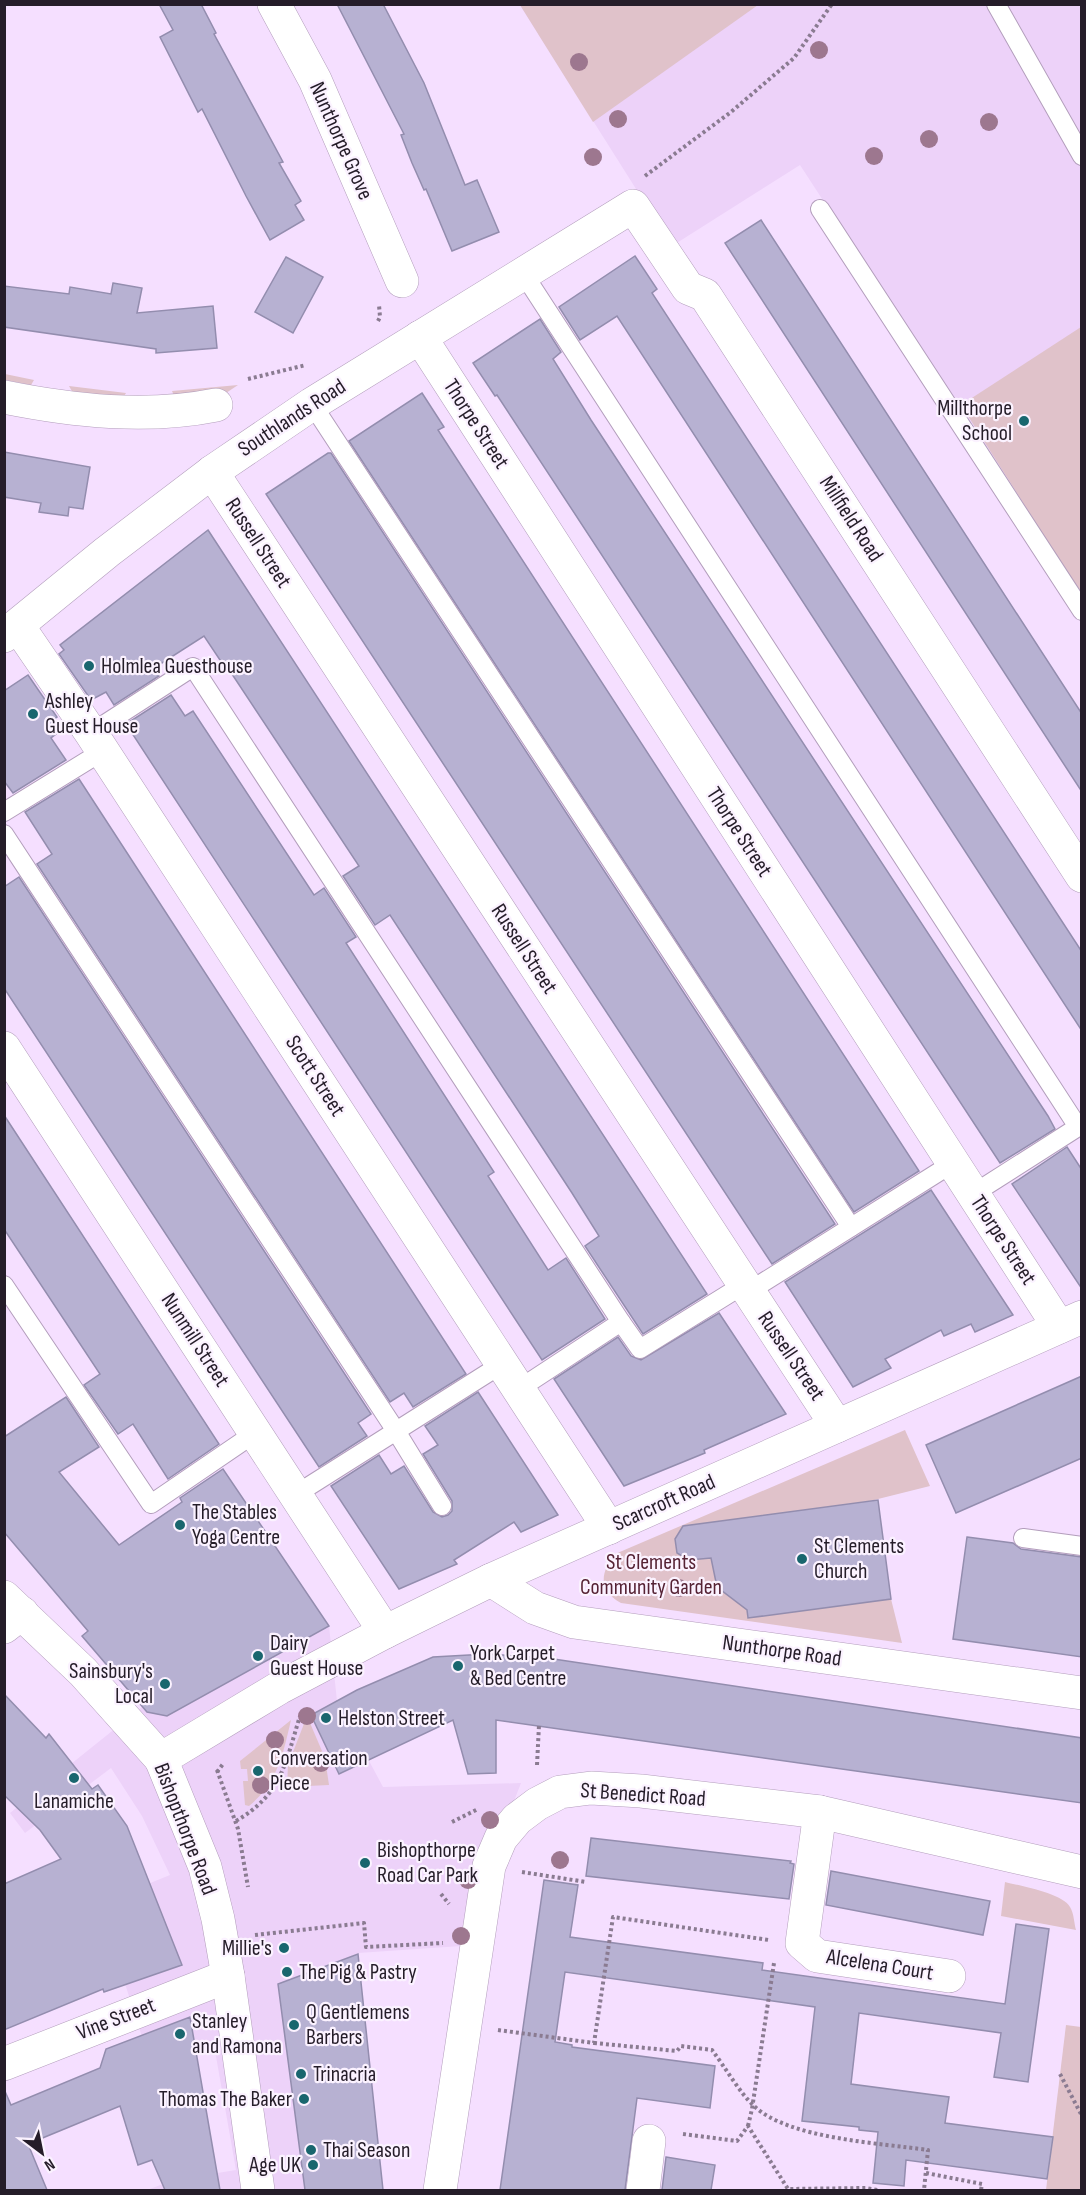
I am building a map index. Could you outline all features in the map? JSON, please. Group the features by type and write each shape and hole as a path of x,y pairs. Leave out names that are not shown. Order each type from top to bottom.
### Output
{"street":[{"name":"Nunthorpe Grove","path":"274,4 315,80 402,281"},
{"name":"Southlands Road","path":"11,631 107,552 212,472 312,404 633,206"},
{"name":"Millfield Road","path":"633,206 688,288 705,295 1082,876"},
{"name":"Thorpe Street","path":"420,337 973,1194 1070,1322"},
{"path":"4,397 50,406 128,413 216,405"},
{"name":"Russell Street","path":"212,472 837,1426"},
{"name":"Scott Street","path":"11,631 97,742 609,1528"},
{"name":"Nunmill Street","path":"4,1048 385,1632"},
{"name":"Scarcroft Road","path":"161,1759 279,1688 491,1580 1070,1322"},
{"name":"Nunthorpe Road","path":"491,1580 535,1608 574,1622 1082,1693"},
{"name":"Bishopthorpe Road","path":"10,1612 106,1695 161,1759 205,1867 221,1938 258,2190"},
{"name":"St Benedict Road","path":"440,2190 489,1866 501,1838 517,1819 537,1804 560,1792 591,1788 640,1791 820,1812 1082,1872"},
{"name":"Alcelena Court","path":"820,1812 789,1946 817,1956 949,1976"},
{"name":"Vine Street","path":"4,2064 228,1976"},
{"path":"644,2190 649,2141"}],"lane":[{"path":"996,4 1082,156"},
{"path":"820,209 1082,611"},
{"path":"523,273 1078,1127 973,1194"},
{"path":"312,404 851,1227"},
{"path":"4,812 193,668 640,1349 851,1227 953,1162"},
{"path":"4,834 396,1431 442,1506"},
{"path":"4,1285 151,1504 255,1433"},
{"path":"295,1495 396,1431 621,1322"},
{"path":"1023,1538 1082,1546"}],"path":[{"path":"633,206 633,185 731,112 794,58 832,4"},
{"path":"236,1821 250,1812 277,1785 300,1716 297,1709"},
{"path":"202,1733 236,1821 246,1867 249,1896"},
{"path":"489,1866 586,1882"},
{"path":"594,2043 613,1917 777,1941 789,1946 748,2126 737,2141 650,2129 649,2141"},
{"path":"221,1938 364,1923 366,1947 477,1941"},
{"path":"465,2025 594,2043 677,2051 681,2046 712,2050 753,2105 770,2118 809,2133 928,2150 924,2190"},
{"path":"1060,2074 1082,2116"},
{"path":"748,2126 787,2190 866,2188 878,2190"},
{"path":"926,2173 982,2184 981,2190"}],"shaded area":[{"name":"Millthorpe School","path":"520,5 1081,5 1081,596 800,165 672,246"},
{"path":"329,1626 337,1701 383,1787 521,1783 461,1936 461,1946 358,1953 383,2190 147,2190 174,2180 236,2170 214,2045 150,2062 113,1946 96,1905 170,1875 142,1816 111,1768 25,1833 10,1813 142,1707 100,1657"}],"green space":[{"path":"520,5 758,5 593,122"},
{"path":"1081,327 1081,594 961,405"},
{"path":"5,374 34,380 31,385 5,380"},
{"path":"238,385 226,393 175,398 172,391"},
{"path":"69,386 126,393 123,398 73,393"},
{"name":"St Clements Community Garden","path":"905,1430 930,1486 870,1501 683,1526 675,1539 677,1553 689,1560 719,1557 713,1567 717,1587 735,1601 746,1601 748,1618 891,1599 902,1643 621,1603 608,1593 604,1574 615,1554"},
{"path":"307,1716 325,1758 329,1785 287,1787 288,1765"},
{"path":"291,1720 282,1756 273,1777 259,1797 249,1806 245,1805 243,1781 248,1781 247,1769 241,1769 240,1761"},
{"path":"1005,1882 1040,1891 1066,1902 1072,1912 1076,1930 1001,1916"},
{"path":"1066,2025 1081,2027 1081,2190 1046,2190"}],"building":[{"path":"159,4 201,4 216,33 214,34 283,162 279,163 301,201 295,205 304,220 270,240 202,109 198,112 160,37 173,30"},
{"path":"337,4 383,4 424,83 465,185 477,180 499,232 452,251 426,189 424,190 412,163 401,135 404,134"},
{"path":"761,220 1082,714 1082,792 725,243"},
{"path":"635,256 657,289 652,293 1082,952 1082,1031 617,316 580,340 559,307"},
{"path":"286,257 323,277 293,333 255,312"},
{"path":"113,283 142,288 137,313 213,306 217,348 156,353 156,349 4,327 4,286 69,294 70,287 111,294"},
{"path":"540,319 561,352 553,359 591,420 1048,1116 1055,1129 1000,1163 497,395 495,396 473,363"},
{"path":"422,393 444,427 438,430 919,1171 854,1212 349,441"},
{"path":"4,452 90,467 83,509 69,507 68,516 39,512 41,503 4,497"},
{"path":"331,453 835,1224 772,1264 266,494"},
{"path":"208,530 707,1294 643,1334 585,1246 599,1236 572,1193 390,915 375,925 343,876 359,866 226,665 224,666 204,636 154,668 159,676 114,705 106,692 91,700 59,654 64,650 60,645"},
{"path":"28,675 57,717 53,720 60,731 51,738 66,760 13,793 4,781 4,691"},
{"path":"171,695 185,716 193,711 314,895 324,888 356,937 346,943 494,1172 488,1176 548,1270 566,1258 605,1319 542,1360 126,724"},
{"path":"79,779 466,1374 413,1407 404,1393 390,1402 37,864 52,854 25,812"},
{"path":"19,877 371,1414 358,1423 367,1436 319,1467 4,988 4,887"},
{"path":"4,1115 219,1444 168,1479 133,1424 118,1434 84,1385 100,1374 4,1229"},
{"path":"1067,1147 1082,1170 1082,1289 1012,1184"},
{"path":"931,1190 1013,1315 975,1332 971,1324 944,1336 941,1330 885,1359 891,1368 853,1387 785,1282"},
{"path":"719,1313 786,1414 704,1450 705,1453 624,1486 554,1379 618,1337 631,1356 641,1360"},
{"path":"1082,1376 1082,1458 956,1513 926,1445"},
{"path":"478,1392 558,1515 521,1532 514,1522 454,1560 457,1564 399,1589 331,1486 379,1455 391,1474 404,1466 433,1512 442,1517 448,1515 452,1511 452,1501 423,1454 438,1445 425,1426"},
{"path":"66,1397 99,1447 59,1472 119,1545 182,1502 180,1498 223,1469 329,1626 167,1716 147,1712 82,1636 88,1631 4,1532 4,1437"},
{"name":"St Clements Church","path":"878,1500 891,1599 748,1618 747,1610 717,1587 711,1558 689,1560 677,1553 675,1539 683,1526"},
{"path":"967,1537 1013,1543 1021,1549 1082,1557 1082,1657 953,1639"},
{"path":"487,1654 547,1658 1082,1738 1082,1803 496,1720 496,1773 468,1774 453,1720 339,1774 311,1715 357,1690 433,1657"},
{"path":"4,1694 46,1738 49,1734 92,1789 98,1785 127,1826 182,1965 104,1992 103,1989 4,2030 4,1884 61,1859 40,1830 4,1795"},
{"path":"591,1838 791,1861 790,1863 794,1864 789,1899 586,1876"},
{"path":"831,1871 990,1901 983,1935 826,1905"},
{"path":"544,1880 578,1885 570,1937 763,1963 762,1970 1005,2004 1016,1924 1049,1929 1028,2082 994,2077 1001,2033 859,2013 851,2084 949,2097 945,2123 1053,2137 1047,2179 906,2160 904,2186 873,2183 878,2132 859,2130 859,2127 802,2121 815,2007 565,1972 555,2042 572,2045 572,2047 715,2066 710,2108 637,2098 625,2190 500,2190"},
{"path":"358,1954 383,2190 305,2190 278,1984"},
{"path":"190,2017 220,2190 165,2190 152,2160 138,2165 120,2106 28,2144 47,2190 4,2190 4,2089 11,2105 100,2068 106,2049"},
{"path":"666,2157 715,2165 711,2190 662,2190"}],"place":[{"name":"Millthorpe School","path":"1024,421"},
{"name":"Holmlea Guesthouse","path":"89,666"},
{"name":"Ashley Guest House","path":"33,714"},
{"name":"The Stables Yoga Centre","path":"180,1525"},
{"name":"St Clements Church","path":"802,1559"},
{"name":"Dairy Guest House","path":"258,1656"},
{"name":"York Carpet & Bed Centre","path":"458,1666"},
{"name":"Sainsbury's Local","path":"165,1684"},
{"name":"Helston Street","path":"326,1718"},
{"name":"Conversation Piece","path":"258,1771"},
{"name":"Lanamiche","path":"74,1778"},
{"name":"Bishopthorpe Road Car Park","path":"365,1863"},
{"name":"Millie's","path":"284,1948"},
{"name":"The Pig & Pastry","path":"287,1972"},
{"name":"Q Gentlemens Barbers","path":"294,2025"},
{"name":"Stanley and Ramona","path":"180,2034"},
{"name":"Trinacria","path":"301,2074"},
{"name":"Thomas The Baker","path":"304,2099"},
{"name":"Thai Season","path":"311,2150"},
{"name":"Age UK","path":"313,2165"}]}
